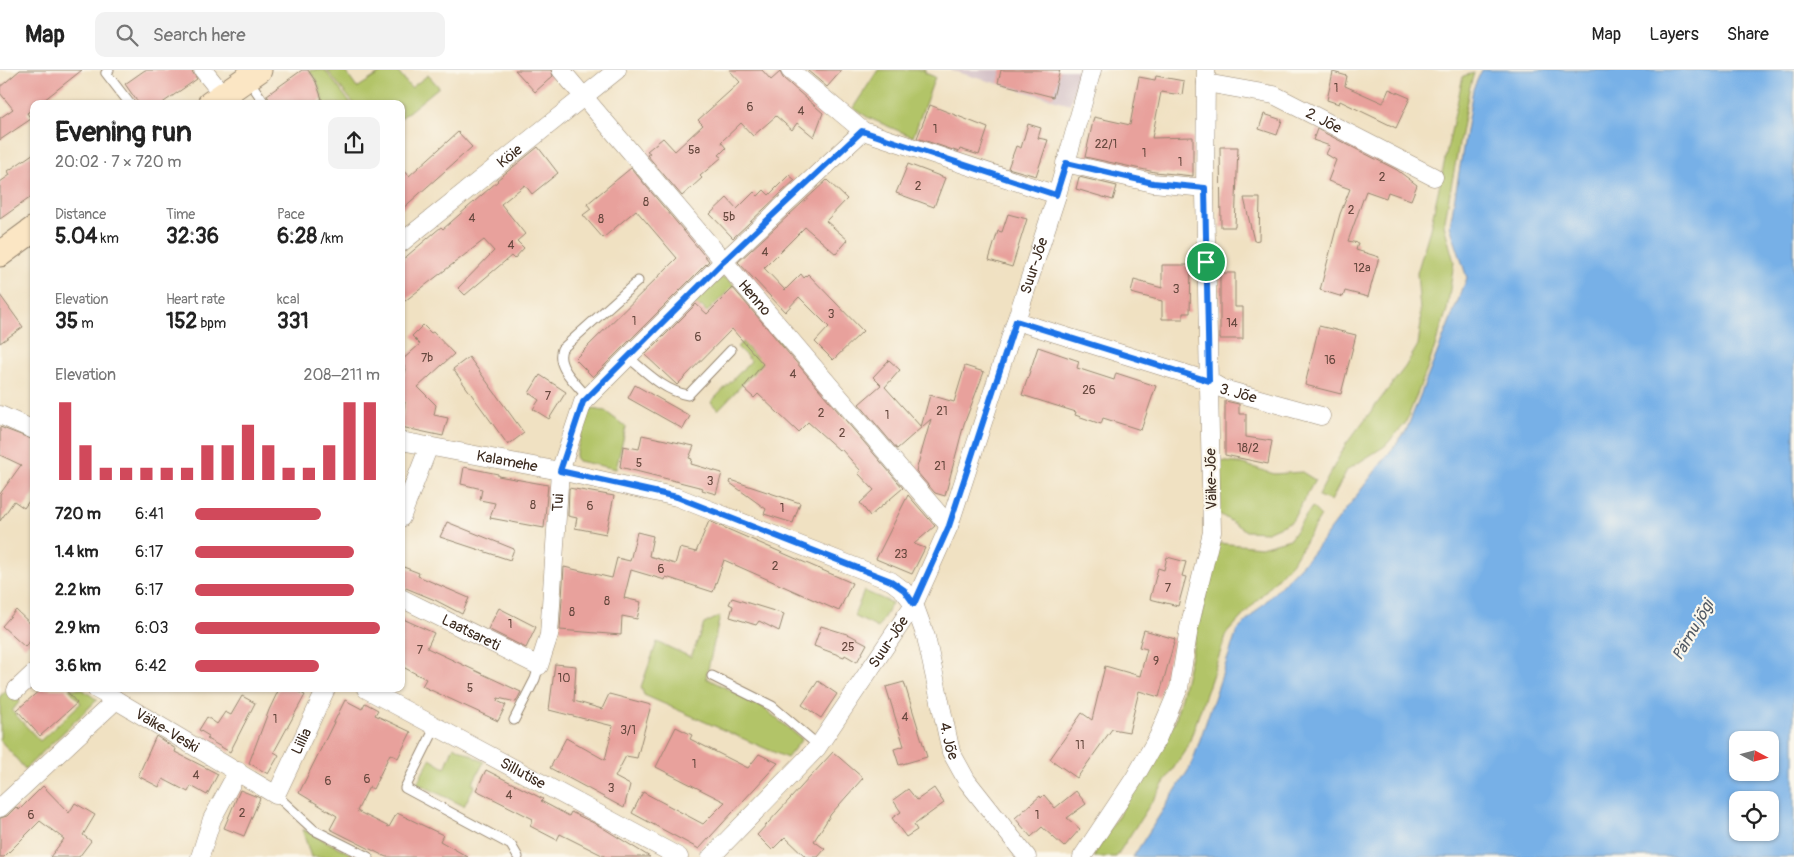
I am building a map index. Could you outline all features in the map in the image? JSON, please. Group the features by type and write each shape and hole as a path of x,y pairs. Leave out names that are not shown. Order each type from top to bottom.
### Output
{"main road":[{"path":"217,100 253,74"},
{"path":"0,254 30,232"}],"street":[{"path":"203,70 217,100"},
{"name":"Henno","path":"561,70 949,526"},
{"name":"Köie","path":"405,240 617,70"},
{"path":"790,70 862,131 1056,195"},
{"name":"Suur-Jõe","path":"711,857 819,746 914,604 949,526 1056,195 1092,70"},
{"name":"2. Jõe","path":"1206,76 1274,95 1434,177"},
{"name":"Väike-Jõe","path":"1082,857 1134,780 1158,738 1179,688 1189,628 1212,532 1205,188 1206,76"},
{"name":"Tui","path":"539,666 549,635 560,471 583,402 723,262 862,131"},
{"path":"1066,163 1153,183 1205,188"},
{"name":"3. Jõe","path":"1016,321 1209,381 1223,389 1320,416"},
{"path":"0,415 30,428"},
{"name":"Kalamehe","path":"405,442 560,471 677,497 891,581 904,590 914,604"},
{"path":"405,508 429,446"},
{"name":"Laatsareti","path":"405,600 539,666"},
{"name":"4. Jõe","path":"914,604 926,636 950,752 967,781 1027,857"},
{"path":"16,690 30,677"},
{"name":"Väike-Veski","path":"101,692 276,795"},
{"name":"Liilia","path":"276,795 325,692"},
{"name":"Sillutise","path":"372,692 678,857"},
{"path":"0,808 116,700"},
{"path":"200,857 212,819 238,771"}],"lane":[{"path":"109,70 106,72 127,100"},
{"path":"253,74 263,100"},
{"path":"588,398 561,364 559,356 562,349 638,281"},
{"path":"628,357 664,386 688,396 731,350"},
{"path":"514,720 535,680 539,666"},
{"path":"712,676 772,706 819,746"},
{"path":"436,726 405,788 511,845 518,857"},
{"path":"276,795 314,830 368,857"}],"shaded area":[{"path":"949,70 1080,70 1070,104"}],"green space":[{"path":"309,70 325,70 348,100 323,100 317,81"},
{"path":"327,70 344,70 357,88 385,70 396,70 411,88 428,75 439,87 405,115 405,100 351,100"},
{"path":"878,70 925,70 925,73 935,77 913,137 869,118 853,108"},
{"path":"1474,73 1469,90 1444,225 1454,262 1447,310 1428,367 1405,424 1385,446 1347,470 1331,501 1318,496 1346,444 1405,367 1418,345 1421,323 1417,273 1430,229 1463,76"},
{"path":"725,277 734,285 707,312 701,306 694,312 690,307 719,279"},
{"path":"778,337 782,343 718,410 711,402 751,361 737,347 742,342 756,357"},
{"path":"591,409 605,411 626,427 616,469 578,461 575,457 587,413"},
{"path":"1220,461 1243,464 1274,474 1302,472 1315,480 1292,521 1267,532 1246,531 1218,513"},
{"path":"1312,507 1321,516 1294,560 1227,633 1188,746 1116,857 1093,857 1175,722 1218,543 1261,547 1290,539"},
{"path":"864,591 892,603 878,628 854,616"},
{"path":"720,616 706,678 760,705 802,739 787,758 644,695 641,687 657,642 691,657 704,624"},
{"path":"8,689 20,701 12,711 40,741 81,703 72,692 86,692 97,700 25,769 0,740 0,696"},
{"path":"454,746 484,762 472,784 475,785 464,806 417,783 430,759 445,768"},
{"path":"302,829 357,857 311,857"}],"water":[{"name":"Pärnu jõgi","path":"1482,70 1794,70 1794,857 1133,857 1191,766 1237,631 1311,555 1406,431 1467,278 1450,226 1473,89"}],"building":[{"path":"20,70 82,70 44,100 30,100 30,111 27,113 30,120 0,140 0,118 13,109 0,93 0,87"},
{"path":"145,70 191,70 197,79 167,100 136,100 125,84"},
{"path":"302,70 308,70 316,82 322,99 269,100 267,95"},
{"path":"515,70 551,70 553,76 535,92"},
{"path":"729,70 762,70 771,80 780,72 783,78 823,113 814,137 797,123 792,130 776,116 753,136 741,123 721,142 726,148 719,155 722,157 700,176 702,178 682,196 647,155 650,153 647,151 663,138 675,151 703,125 698,120 740,82"},
{"path":"807,70 842,70 827,87"},
{"path":"1001,70 1060,70 1053,97 998,83"},
{"path":"1333,72 1347,76 1345,86 1383,103 1389,89 1410,98 1396,128 1340,101 1339,104 1327,100"},
{"path":"1156,76 1184,81 1182,95 1161,92 1152,138 1193,137 1193,176 1155,172 1085,157 1094,117 1130,125 1139,77 1155,80"},
{"path":"930,105 988,128 979,155 960,149 959,152 917,138"},
{"path":"1264,114 1282,120 1277,135 1259,129"},
{"path":"1028,124 1041,128 1038,138 1048,140 1036,176 1008,168 1016,146 1021,148"},
{"path":"1317,129 1397,170 1417,185 1411,200 1388,192 1386,198 1366,191 1348,241 1358,243 1356,250 1379,257 1368,297 1345,291 1343,297 1320,290 1340,214 1350,189 1328,181 1336,160 1326,154 1330,146 1313,140"},
{"path":"458,132 472,147 405,206 405,171 409,176"},
{"path":"538,147 558,173 532,194 525,185 501,204 525,234 517,241 524,248 514,259 511,256 465,295 458,288 494,251 484,240 405,301 405,258 441,227 443,229 497,180"},
{"path":"1220,147 1238,147 1235,227 1221,227"},
{"path":"30,156 30,198 0,219 0,182 10,175 8,171"},
{"path":"908,164 945,178 934,207 896,193"},
{"path":"631,168 709,261 593,377 575,359 677,258 636,210 603,238 583,215 591,209 587,204"},
{"path":"789,175 795,180 733,238 710,214 727,198 737,209 754,192 758,196 764,190 769,195"},
{"path":"1079,177 1117,186 1113,200 1076,189"},
{"path":"827,180 847,199 826,221 848,240 836,254 805,227 764,268 785,290 801,274 804,278 808,274 863,331 833,360 815,342 829,327 799,297 785,312 738,262"},
{"path":"1244,198 1260,198 1259,240 1254,241"},
{"path":"1008,214 1027,219 1012,267 989,260 998,231 1002,232"},
{"path":"1162,265 1191,265 1190,313 1183,313 1183,319 1162,319 1162,301 1131,293 1134,280 1162,288"},
{"path":"1220,273 1235,273 1235,307 1243,307 1243,339 1220,339"},
{"path":"733,288 903,488 870,516 860,503 874,490 858,473 861,471 841,449 839,450 808,422 798,432 758,394 754,398 743,388 763,364 732,329 677,385 645,355 696,304 707,314"},
{"path":"0,295 23,327 0,343"},
{"path":"423,325 431,333 433,332 454,354 418,387 436,405 434,415 448,418 443,436 405,428 405,357 420,344 412,336"},
{"path":"1319,326 1356,335 1341,394 1305,385"},
{"path":"1038,347 1079,361 1077,368 1114,380 1116,373 1156,386 1141,430 1103,418 1101,424 1075,415 1076,412 1022,395"},
{"path":"469,357 524,433 508,445 453,369"},
{"path":"889,360 900,370 885,387 921,427 930,395 954,402 965,366 984,372 964,424 945,496 935,493 916,471 931,419 897,449 859,404 881,385 873,377"},
{"path":"540,375 566,392 549,419 533,409 539,400 529,393"},
{"path":"635,385 690,416 683,429 628,398"},
{"path":"1225,401 1239,404 1239,414 1246,414 1246,437 1272,441 1268,464 1225,455"},
{"path":"0,427 30,438 30,500 24,508 14,501 0,521 0,494 21,465 0,455"},
{"path":"642,435 694,446 689,458 692,459 691,464 722,473 716,494 702,490 703,488 620,467 623,446 639,449"},
{"path":"464,467 498,474 498,476 548,485 544,528 490,518 495,503 480,500 482,489 461,484"},
{"path":"731,480 800,503 793,523 764,514 766,509 730,483"},
{"path":"569,488 614,496 606,534 575,528 577,518 568,516"},
{"path":"908,495 935,526 914,544 925,548 912,574 876,559"},
{"path":"709,521 852,583 839,611 724,560 713,592 666,577 665,580 631,570 624,598 641,602 637,619 622,616 621,635 560,630 564,567 612,578 617,558 630,561 637,532 653,536 649,556 675,564 680,548 696,552"},
{"path":"447,522 514,549 510,560 440,537"},
{"path":"1167,557 1186,562 1182,576 1186,577 1178,606 1150,599 1158,568 1164,570"},
{"path":"405,568 419,573 418,576 469,598 462,614 405,588"},
{"path":"732,598 784,614 779,631 759,621 756,625 730,617 733,606 729,604"},
{"path":"499,608 536,627 526,648 488,629"},
{"path":"16,610 30,623 30,641 25,647 2,626"},
{"path":"405,620 434,633 427,648 521,692 516,702 498,698 497,701 506,705 498,721 422,686 426,679 405,668"},
{"path":"821,626 850,635 867,644 857,662 845,655 844,657 814,646"},
{"path":"1144,630 1175,639 1159,697 1139,691 1129,732 1112,729 1077,778 1050,759 1082,713 1092,720 1105,666 1140,676 1147,649 1139,647"},
{"path":"555,664 576,666 574,701 602,709 609,694 651,705 637,758 626,756 615,777 630,785 624,808 550,768 566,738 605,760 613,726 549,710"},
{"path":"818,681 837,694 821,718 802,705"},
{"path":"904,682 927,757 899,765 894,749 904,746 886,687"},
{"path":"38,692 68,692 77,703 40,736 17,710"},
{"path":"278,692 298,692 305,695 274,752 279,755 268,774 249,763"},
{"path":"242,696 255,703 230,752 207,739 209,736 199,730 207,717 217,724 225,712 231,715"},
{"path":"345,700 362,709 365,703 378,710 375,715 411,732 398,758 390,754 373,789 369,787 357,811 389,827 397,813 443,835 440,841 468,857 386,857 330,829 337,816 299,793"},
{"path":"676,727 692,735 690,739 748,768 759,754 778,763 699,849 632,813 643,792 703,824 725,802 656,767"},
{"path":"156,736 176,749 175,752 218,774 207,795 191,786 188,792 163,779 159,787 138,776"},
{"path":"833,752 863,778 831,814 814,841 825,849 818,857 806,857 785,837 772,850 757,835"},
{"path":"486,770 543,799 541,801 569,816 571,812 598,825 650,857 606,857 560,834 557,840 530,826 533,819 476,790"},
{"path":"43,786 69,813 75,803 95,815 83,835 91,841 79,857 50,857 64,839 40,821 4,857 0,857 0,818 7,816 16,807 19,810"},
{"path":"934,788 944,803 914,825 917,830 906,837 892,818 901,812 893,800 908,789 917,800"},
{"path":"240,790 260,798 244,836 224,828"},
{"path":"1076,791 1086,804 1067,818 1080,829 1064,847 1042,827 1031,837 1015,818 1040,796 1041,798 1044,795 1055,808"}],"route":[{"path":"862,131 1056,195 1066,163 1153,183 1205,188 1206,262 1209,381 1016,321 949,526 914,604 904,590 891,581 677,497 560,471 583,402 723,262 862,131"}]}
